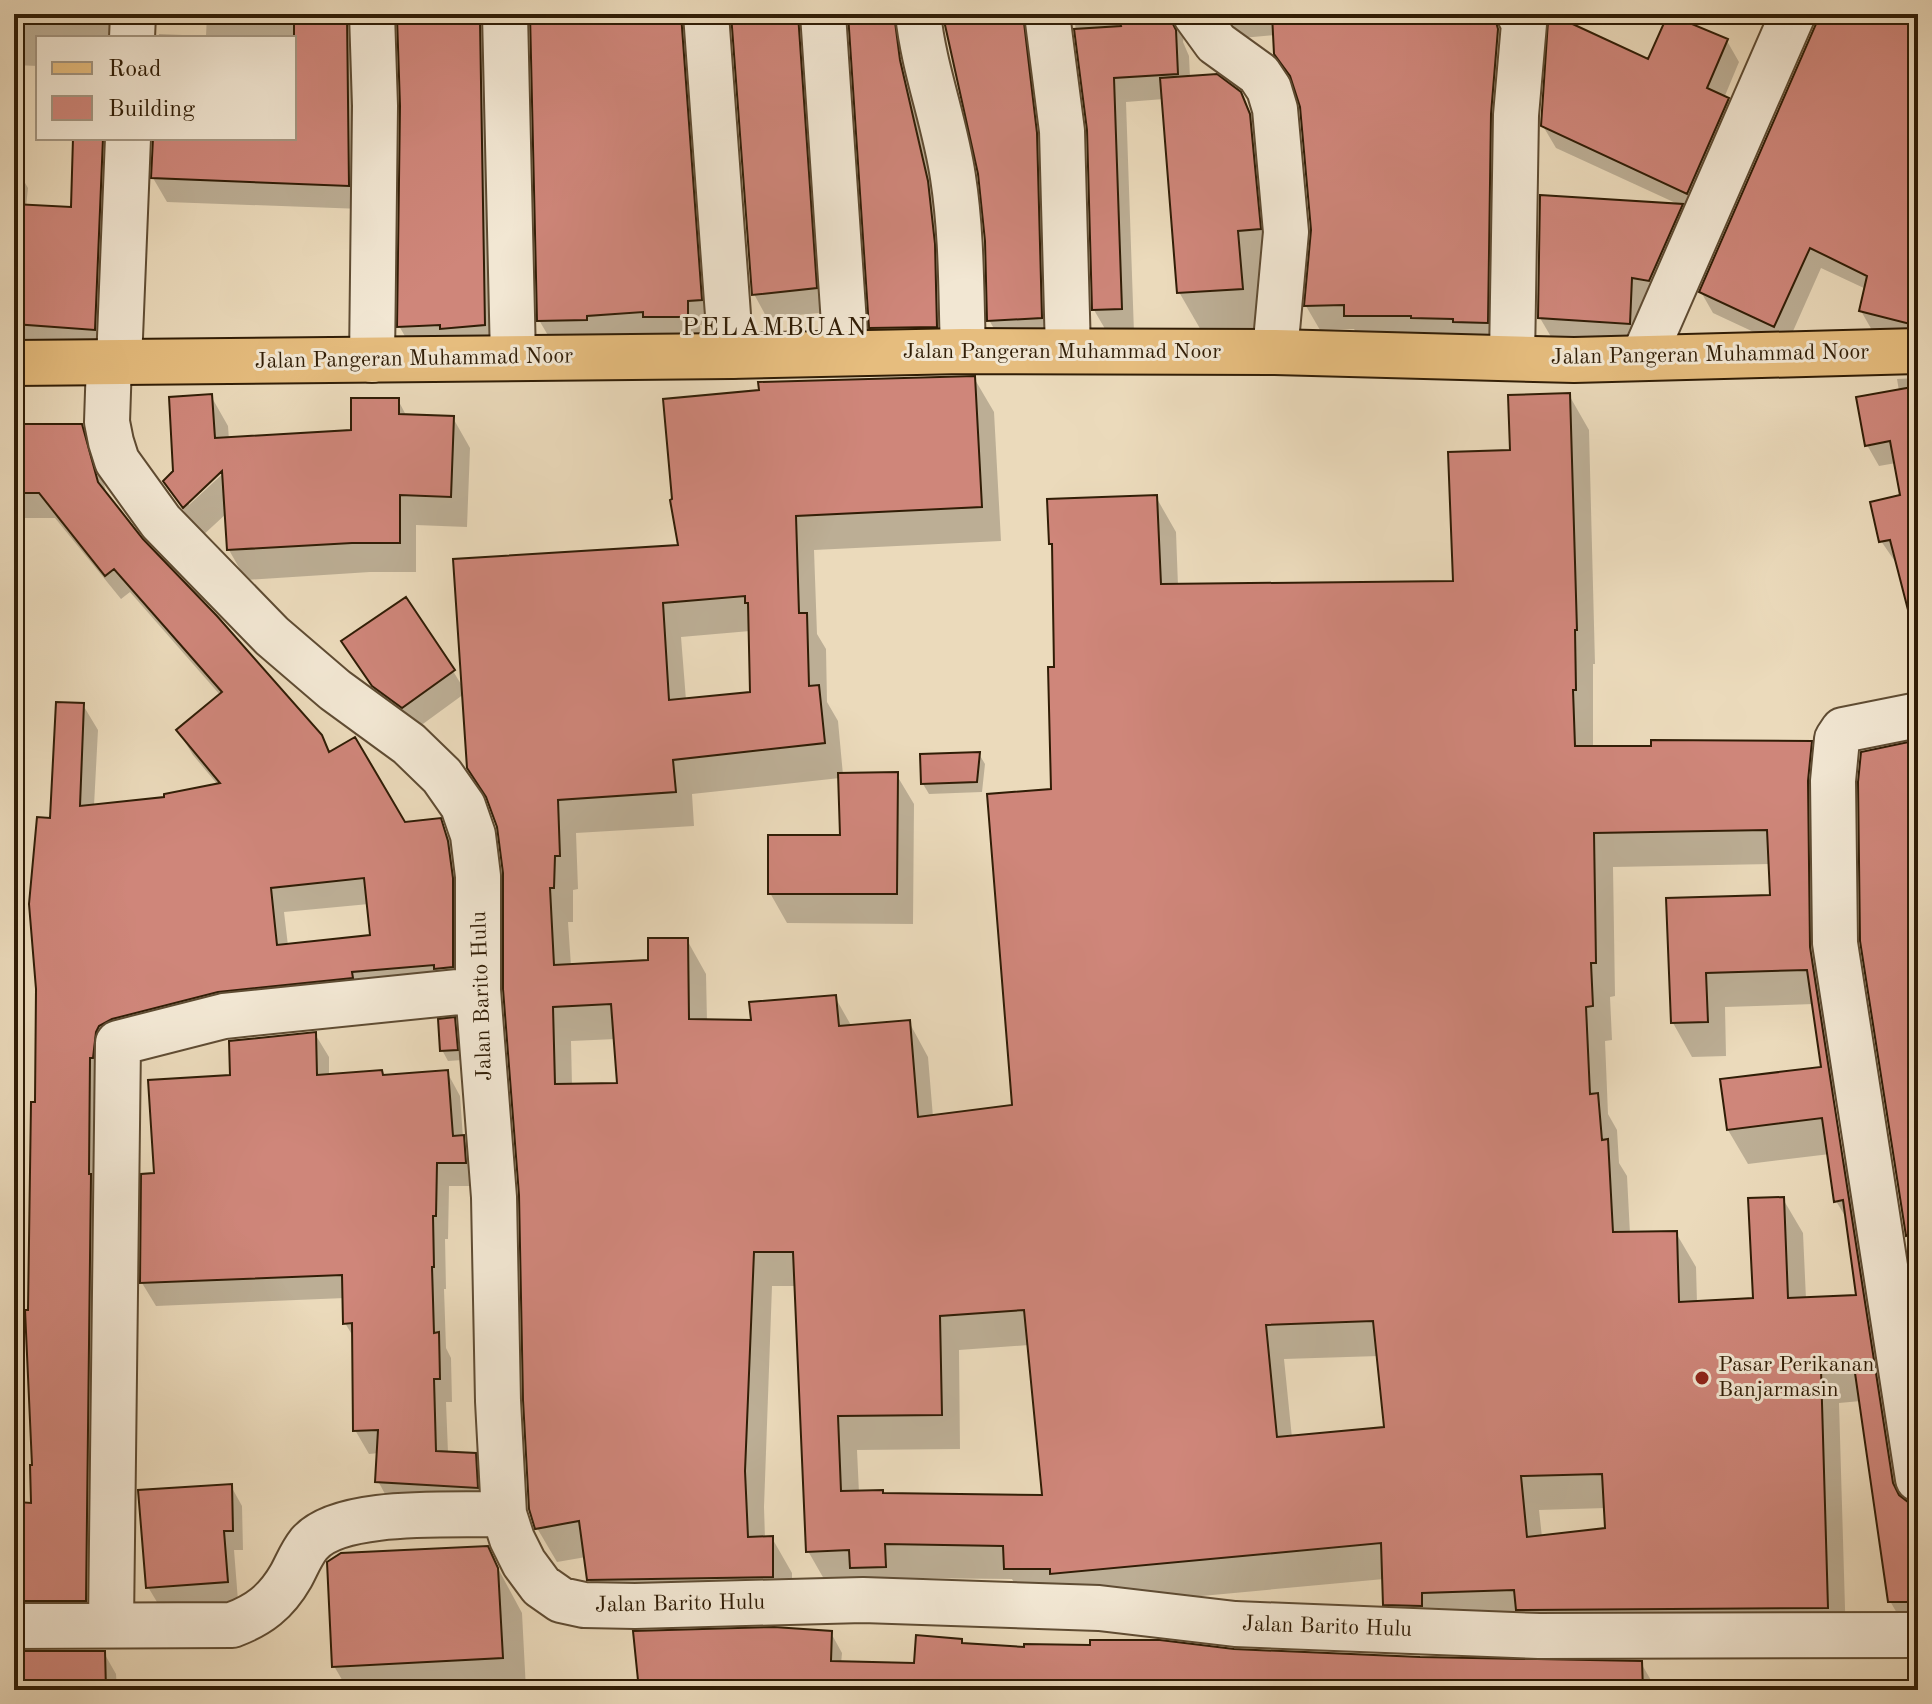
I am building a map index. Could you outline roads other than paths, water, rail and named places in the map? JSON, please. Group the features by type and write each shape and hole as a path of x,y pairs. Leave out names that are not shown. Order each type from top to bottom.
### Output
{"main road":[{"name":"Jalan Pangeran Muhammad Noor","path":"14,363 963,351 1643,358 1918,351"}],"street":[{"path":"132,36 133,14"},
{"path":"372,14 375,106 372,360"},
{"path":"505,14 513,358"},
{"path":"706,14 731,356"},
{"path":"823,14 846,353"},
{"path":"918,14 929,77 953,176 963,351"},
{"path":"1047,14 1062,131 1068,351"},
{"path":"1195,14 1216,43 1259,74 1269,89 1275,109 1286,232 1275,352"},
{"path":"1512,358 1516,115 1524,24 1519,14"},
{"path":"1643,358 1793,14"},
{"name":"Jalan Barito Hulu","path":"128,140 114,362 107,422 117,461 161,522 272,636 335,690 409,744 442,776 463,806 473,835 478,876 478,990 494,1197 497,1387 504,1514 524,1563 541,1586 561,1600 584,1605 863,1600 1099,1608 1235,1624 1539,1636 1918,1635"},
{"path":"1918,715 1843,730 1837,739 1833,781 1835,943 1918,1479"},
{"path":"111,1624 118,1043 224,1016 478,990"},
{"path":"14,1626 232,1625 257,1615 273,1602 311,1542 324,1531 359,1520 504,1514"}],"place":[{"name":"Pasar Perikanan Banjarmasin","path":"1702,1378"}],"district":[{"name":"PELAMBUAN","path":"775,328"}]}
